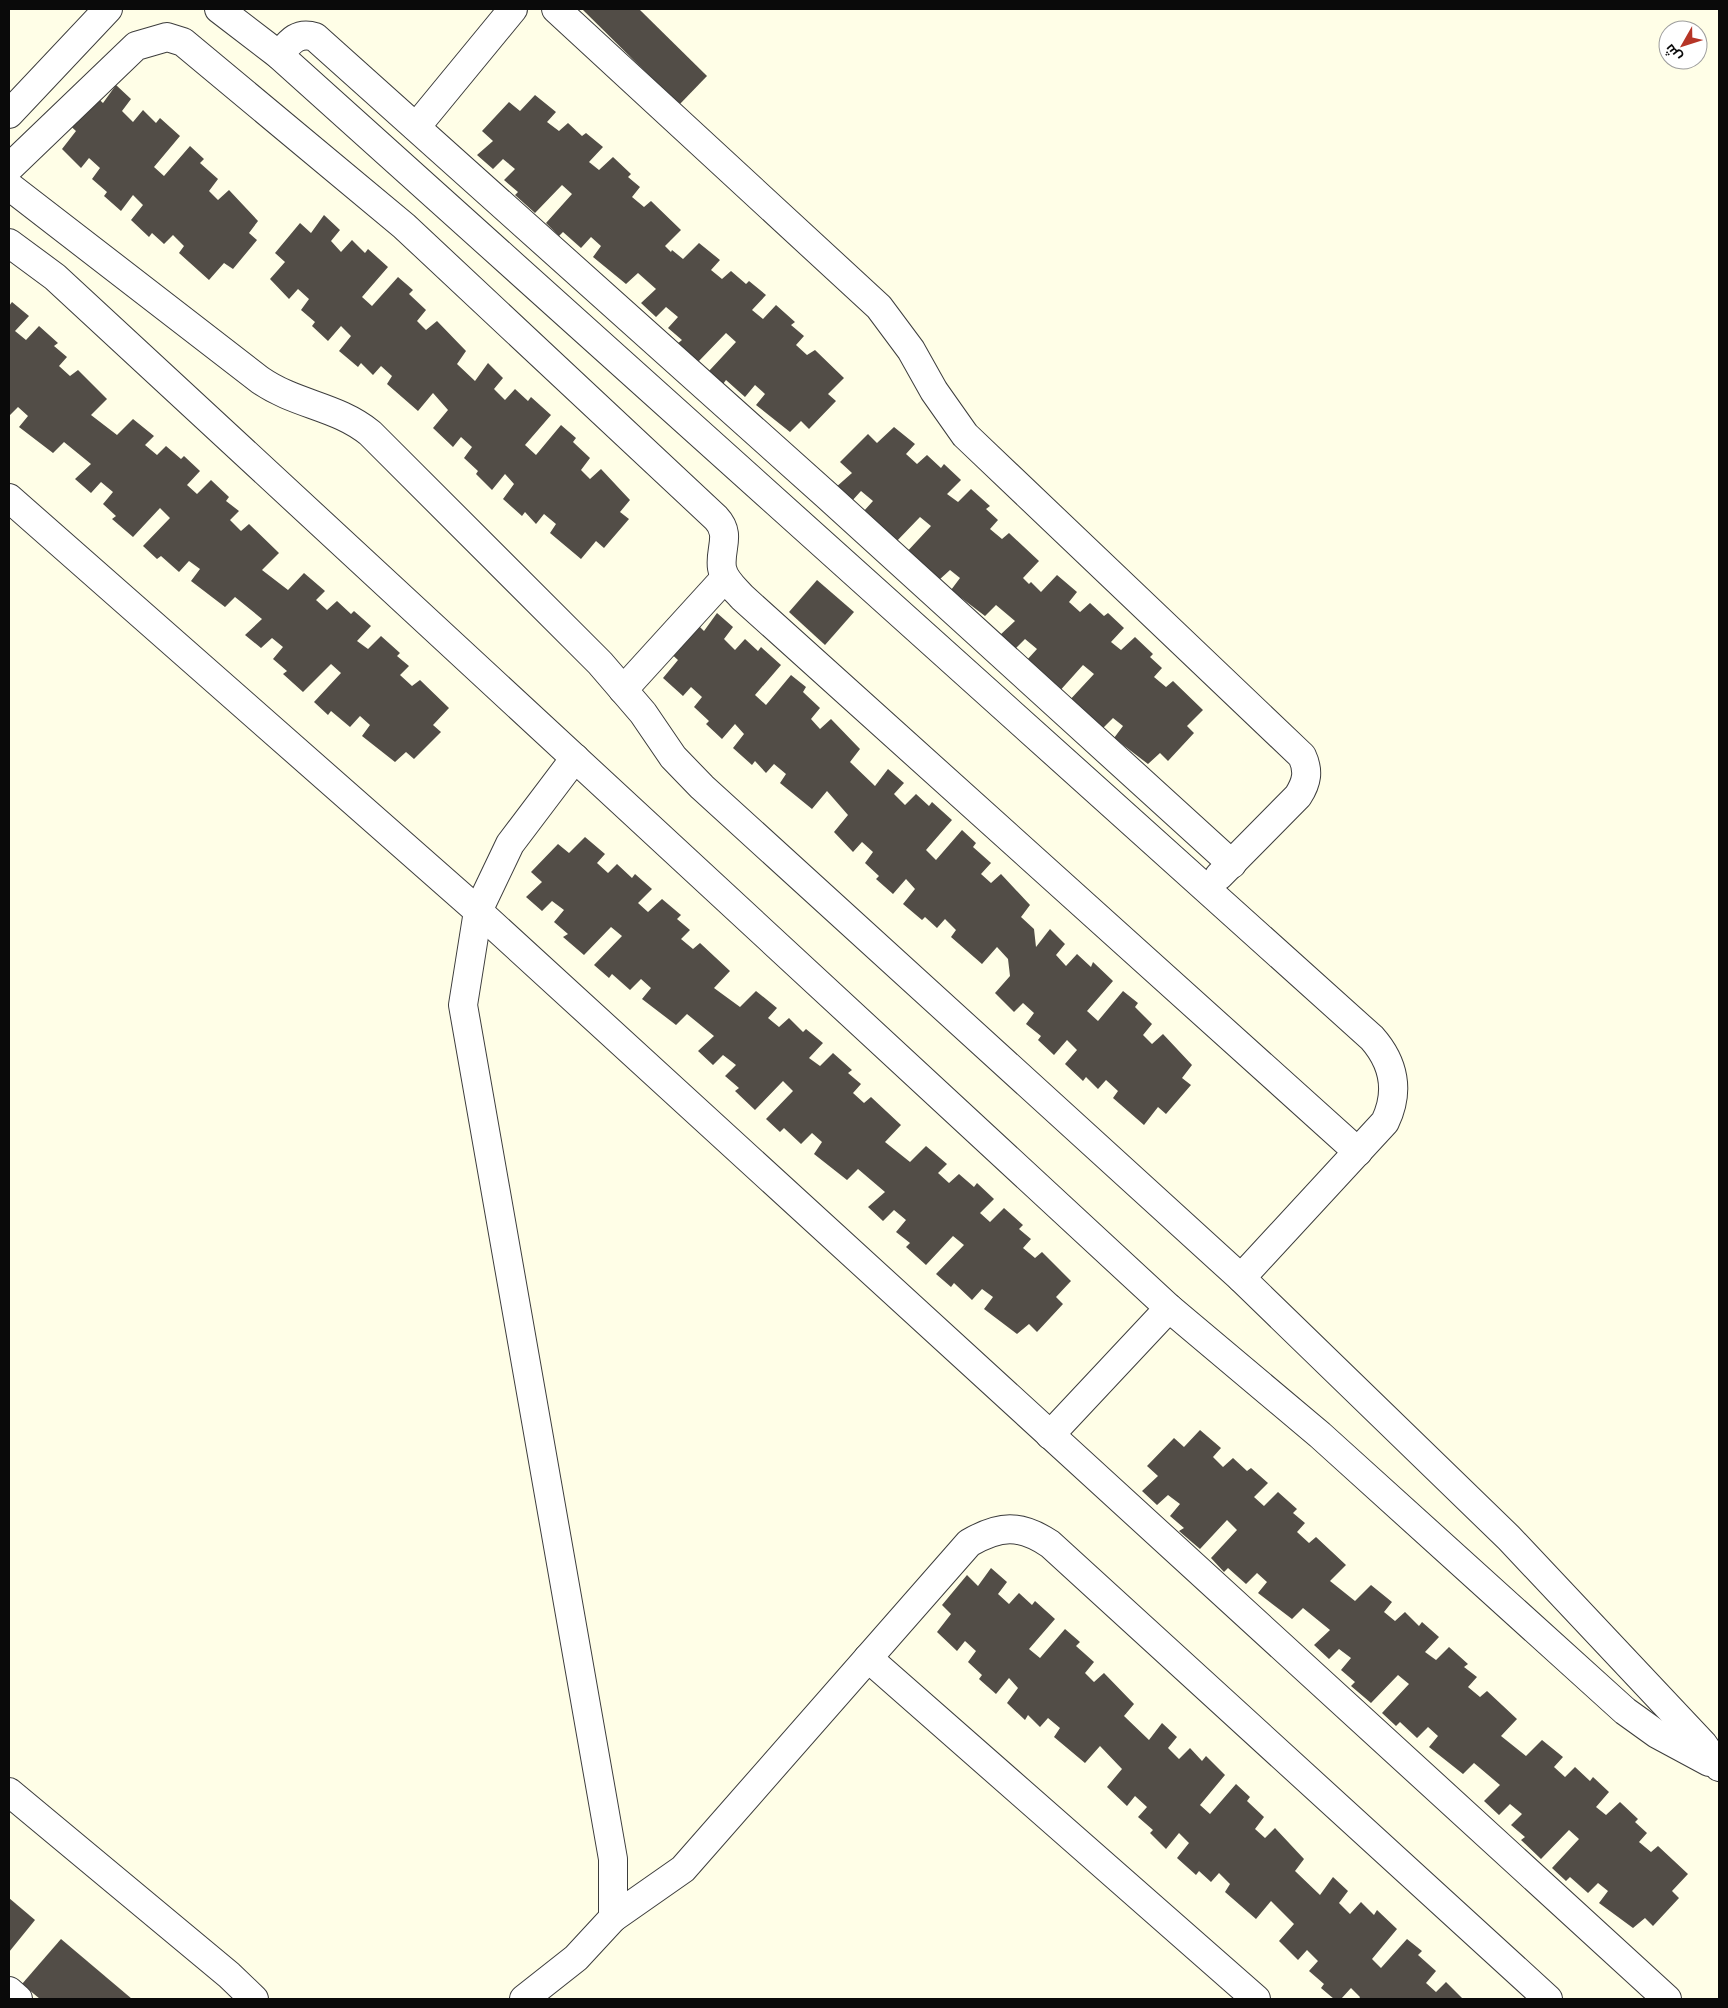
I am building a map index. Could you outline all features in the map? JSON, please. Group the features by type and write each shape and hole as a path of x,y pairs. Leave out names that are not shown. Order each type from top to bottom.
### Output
{"street":[{"path":"9,114 108,9"},
{"path":"219,9 279,55 806,532 1206,890 1382,1051 1390,1066 1394,1081 1391,1109 1385,1122 1241,1278"},
{"path":"416,127 513,9"},
{"path":"556,9 879,308 911,350 934,391 965,434 1302,756 1307,773 1305,785 1298,796 1206,890"},
{"path":"279,55 298,36 307,34 315,37 833,501 1232,864"},
{"path":"9,168 136,46 167,37 183,42 404,226 716,518 722,525 725,534 722,560 726,578 742,597 1358,1152"},
{"path":"9,186 267,385 289,397 336,412 366,430 600,663 643,712 673,756 702,788 1241,1278 1509,1538 1703,1744 1719,1767"},
{"path":"9,243 55,277 1169,1308 1335,1448 1626,1711 1657,1734 1719,1767"},
{"path":"9,498 478,911 1667,1999"},
{"path":"806,532 833,501"},
{"path":"623,690 726,578"},
{"path":"575,758 510,844 478,911 463,1005 613,1859 612,1918"},
{"path":"1050,1435 1169,1308"},
{"path":"524,1999 576,1958 612,1918 683,1870 970,1543 985,1533 1003,1529 1020,1529 1036,1534 1057,1550 1548,1999"},
{"path":"868,1658 1256,1999"},
{"path":"9,1792 229,1975 254,1999"},
{"path":"9,1991 18,1999"}],"building":[{"path":"582,9 639,9 707,76 679,105"},
{"path":"116,85 131,99 122,111 133,122 143,110 156,123 160,118 180,136 154,167 164,176 190,146 204,159 200,163 218,179 209,191 218,200 229,190 258,221 249,233 257,240 233,269 224,263 209,280 179,253 184,246 173,235 164,244 152,233 149,237 131,220 143,205 133,195 121,211 104,196 107,192 92,179 100,168 89,158 81,168 62,149 76,131 66,122 91,92 103,103"},
{"path":"535,95 556,112 547,122 559,131 568,123 582,136 586,133 603,147 589,162 599,170 613,157 631,174 628,177 640,187 632,197 644,207 651,201 681,230 665,246 671,252 672,250 683,259 699,243 720,260 711,270 722,279 731,271 746,284 749,281 766,295 752,310 763,319 776,305 795,322 791,325 804,336 796,345 807,355 815,350 844,378 828,394 836,401 809,429 801,421 790,432 756,405 765,394 755,385 745,397 726,380 723,384 709,371 736,342 726,333 698,362 677,344 682,340 668,328 678,317 666,307 656,317 641,303 656,289 638,273 626,284 593,257 601,246 591,237 581,248 563,232 559,236 546,223 572,194 562,185 535,213 515,195 518,192 504,180 515,169 503,159 493,169 477,155 493,141 482,131 509,102 520,111"},
{"path":"324,215 340,230 331,241 341,252 352,240 365,253 368,249 388,267 362,297 372,306 398,277 413,290 409,294 426,310 417,321 426,330 437,321 466,351 457,364 475,381 488,363 503,378 494,389 505,400 515,389 528,401 531,397 551,415 525,445 536,455 561,425 576,438 573,442 590,458 581,470 590,479 601,469 630,500 620,512 629,519 604,548 596,541 581,559 550,533 556,524 544,514 536,524 525,512 522,516 503,499 514,484 505,474 492,490 476,474 478,471 464,458 472,447 461,437 453,447 433,428 448,410 433,393 418,411 387,384 392,376 381,366 373,375 361,363 358,367 339,351 351,336 341,326 328,341 312,326 315,322 301,310 309,299 298,289 289,299 270,279 285,262 275,253 300,223 311,233"},
{"path":"12,302 29,316 15,331 26,340 39,326 58,343 54,346 67,357 59,366 70,376 78,370 107,399 91,415 117,435 133,419 154,436 145,445 157,455 166,446 181,459 184,456 200,471 187,485 197,494 211,480 229,497 226,501 239,511 230,520 241,531 249,524 279,553 262,570 288,590 304,573 325,591 316,600 327,610 337,601 351,614 354,611 371,626 357,641 368,649 381,636 400,653 397,656 409,666 400,675 412,686 420,680 449,708 433,725 441,732 414,759 406,752 395,762 362,736 370,725 360,716 350,727 331,711 328,715 314,702 341,673 331,664 303,692 283,674 287,671 273,659 283,647 272,638 261,648 245,635 262,619 235,597 225,607 191,581 200,569 189,561 179,572 161,556 157,559 143,546 170,518 160,508 133,537 112,519 116,516 103,504 113,492 101,482 91,493 75,479 91,464 64,442 53,453 19,427 28,416 18,407 9,416 9,306"},
{"path":"894,427 915,444 906,454 917,464 927,455 941,468 944,464 961,480 947,494 958,502 971,489 990,506 986,509 998,520 990,529 1002,539 1009,533 1039,561 1023,578 1029,584 1031,582 1041,592 1057,575 1077,592 1069,602 1080,612 1090,603 1104,616 1108,613 1124,628 1111,642 1121,650 1135,637 1153,654 1150,657 1162,668 1154,677 1166,687 1173,681 1203,710 1187,726 1194,733 1168,761 1160,753 1148,764 1114,738 1123,726 1113,718 1103,728 1067,703 1094,674 1083,665 1057,694 1026,661 1037,649 1025,639 1014,650 999,636 1015,621 996,605 985,616 951,590 960,578 950,570 939,580 904,555 931,526 920,517 893,545 863,512 873,501 861,491 851,502 835,488 852,473 840,462 868,434 877,443"},
{"path":"817,580 854,612 825,645 789,612"},
{"path":"717,613 733,627 724,639 735,650 745,639 758,651 761,647 781,665 755,695 766,705 791,675 806,687 803,692 820,708 811,719 820,729 831,719 860,749 850,762 875,786 888,769 904,783 894,794 905,805 916,794 929,806 932,802 952,820 926,850 936,860 962,830 976,843 973,847 991,863 981,874 991,883 1001,874 1030,905 1021,917 1034,929 1036,947 1050,929 1065,944 1056,955 1066,966 1077,954 1091,967 1093,962 1113,981 1087,1011 1098,1021 1123,991 1138,1003 1135,1007 1152,1024 1143,1035 1152,1044 1163,1034 1192,1065 1182,1078 1191,1085 1166,1114 1158,1107 1144,1125 1113,1098 1118,1091 1106,1080 1098,1089 1086,1077 1083,1081 1065,1064 1077,1050 1067,1040 1054,1055 1038,1040 1041,1036 1026,1024 1034,1013 1023,1003 1014,1012 995,993 1010,976 1008,959 997,947 982,964 951,937 956,930 945,919 937,928 925,917 922,920 903,904 915,889 906,879 893,894 876,879 879,876 865,863 873,852 862,842 853,852 834,832 848,815 827,791 812,809 780,783 786,774 774,764 766,773 755,761 752,765 733,748 744,734 735,724 722,739 706,724 709,721 694,707 702,697 691,687 683,696 663,678 678,660 668,651 693,620 704,631"},
{"path":"585,837 605,854 597,863 608,873 617,864 632,878 635,874 652,889 638,903 648,912 662,899 681,915 677,919 690,930 681,939 693,949 700,943 730,971 714,988 740,1007 756,991 777,1008 768,1018 779,1027 789,1018 803,1032 806,1029 823,1043 809,1058 820,1066 833,1053 852,1070 848,1073 861,1084 853,1093 864,1103 871,1097 901,1125 885,1142 910,1162 926,1146 947,1164 938,1173 949,1183 959,1174 974,1187 977,1183 994,1199 980,1213 990,1222 1004,1208 1023,1225 1019,1229 1031,1239 1023,1248 1035,1258 1042,1252 1071,1281 1056,1297 1063,1304 1037,1332 1029,1324 1017,1334 984,1309 993,1297 982,1289 972,1300 954,1283 951,1287 936,1274 964,1245 953,1236 926,1265 906,1247 910,1243 896,1232 906,1220 894,1210 883,1221 868,1207 885,1192 858,1169 847,1180 814,1154 822,1142 812,1133 801,1144 784,1128 780,1132 766,1119 793,1091 783,1081 755,1110 735,1091 739,1088 725,1076 736,1065 723,1055 713,1065 698,1051 714,1036 687,1014 676,1025 642,999 651,988 641,979 630,990 612,974 609,978 594,965 622,936 611,927 584,955 563,937 568,934 554,922 564,910 552,901 542,911 526,897 542,882 531,872 558,844 569,853"},
{"path":"1200,1430 1221,1448 1213,1457 1223,1467 1233,1458 1247,1471 1251,1468 1268,1483 1254,1497 1264,1506 1278,1492 1297,1509 1293,1513 1305,1523 1297,1532 1309,1543 1316,1537 1346,1565 1330,1581 1355,1601 1371,1585 1392,1602 1384,1612 1395,1621 1405,1612 1419,1626 1422,1622 1439,1637 1425,1652 1436,1660 1449,1647 1468,1664 1464,1667 1477,1677 1468,1687 1480,1697 1487,1691 1517,1719 1501,1736 1526,1756 1542,1740 1563,1757 1554,1767 1565,1777 1575,1767 1590,1781 1593,1777 1609,1792 1596,1807 1606,1815 1620,1802 1638,1819 1635,1822 1647,1833 1639,1842 1651,1852 1658,1846 1688,1874 1672,1891 1679,1898 1653,1926 1645,1918 1633,1928 1599,1903 1608,1891 1598,1883 1588,1893 1570,1877 1566,1881 1552,1868 1579,1839 1569,1830 1541,1859 1521,1840 1525,1837 1511,1825 1522,1814 1510,1804 1499,1815 1484,1801 1500,1785 1474,1763 1463,1774 1429,1747 1438,1736 1428,1727 1417,1738 1400,1722 1396,1726 1382,1713 1409,1684 1398,1675 1371,1703 1351,1686 1355,1682 1341,1670 1351,1658 1339,1649 1329,1659 1314,1645 1330,1630 1303,1608 1292,1619 1258,1593 1267,1582 1257,1573 1246,1584 1228,1568 1224,1572 1211,1558 1237,1530 1227,1520 1200,1549 1179,1531 1184,1528 1170,1516 1180,1504 1168,1495 1157,1505 1142,1491 1158,1476 1147,1466 1174,1438 1184,1447"},
{"path":"991,1568 1007,1582 998,1594 1009,1604 1019,1593 1032,1605 1035,1601 1055,1619 1029,1649 1040,1658 1065,1629 1080,1642 1076,1646 1094,1662 1085,1673 1094,1682 1104,1673 1134,1704 1124,1716 1149,1740 1162,1723 1177,1737 1168,1748 1179,1759 1190,1748 1202,1761 1206,1756 1225,1775 1200,1805 1210,1814 1236,1784 1250,1797 1247,1801 1264,1817 1255,1829 1265,1838 1275,1828 1304,1859 1295,1871 1320,1895 1333,1877 1348,1891 1339,1903 1350,1914 1361,1902 1374,1915 1377,1910 1397,1929 1372,1959 1381,1968 1407,1939 1422,1951 1418,1955 1436,1971 1426,1983 1436,1992 1446,1982 1463,1999 1359,1999 1360,1997 1351,1988 1341,1999 1334,1999 1321,1988 1324,1984 1309,1971 1318,1961 1307,1950 1298,1960 1279,1941 1294,1924 1271,1901 1256,1919 1225,1892 1230,1884 1219,1873 1211,1882 1199,1871 1196,1875 1177,1858 1189,1843 1179,1833 1166,1849 1150,1833 1153,1830 1138,1817 1147,1807 1135,1796 1127,1806 1107,1787 1122,1769 1100,1746 1085,1763 1054,1737 1060,1728 1048,1718 1040,1727 1028,1715 1025,1720 1007,1703 1018,1688 1009,1678 996,1694 979,1679 982,1675 968,1662 976,1651 965,1641 957,1651 937,1632 951,1614 942,1605 967,1575 978,1586"},
{"path":"9,1898 35,1920 9,1952"},
{"path":"61,1939 132,1999 40,1999 22,1984"}]}
